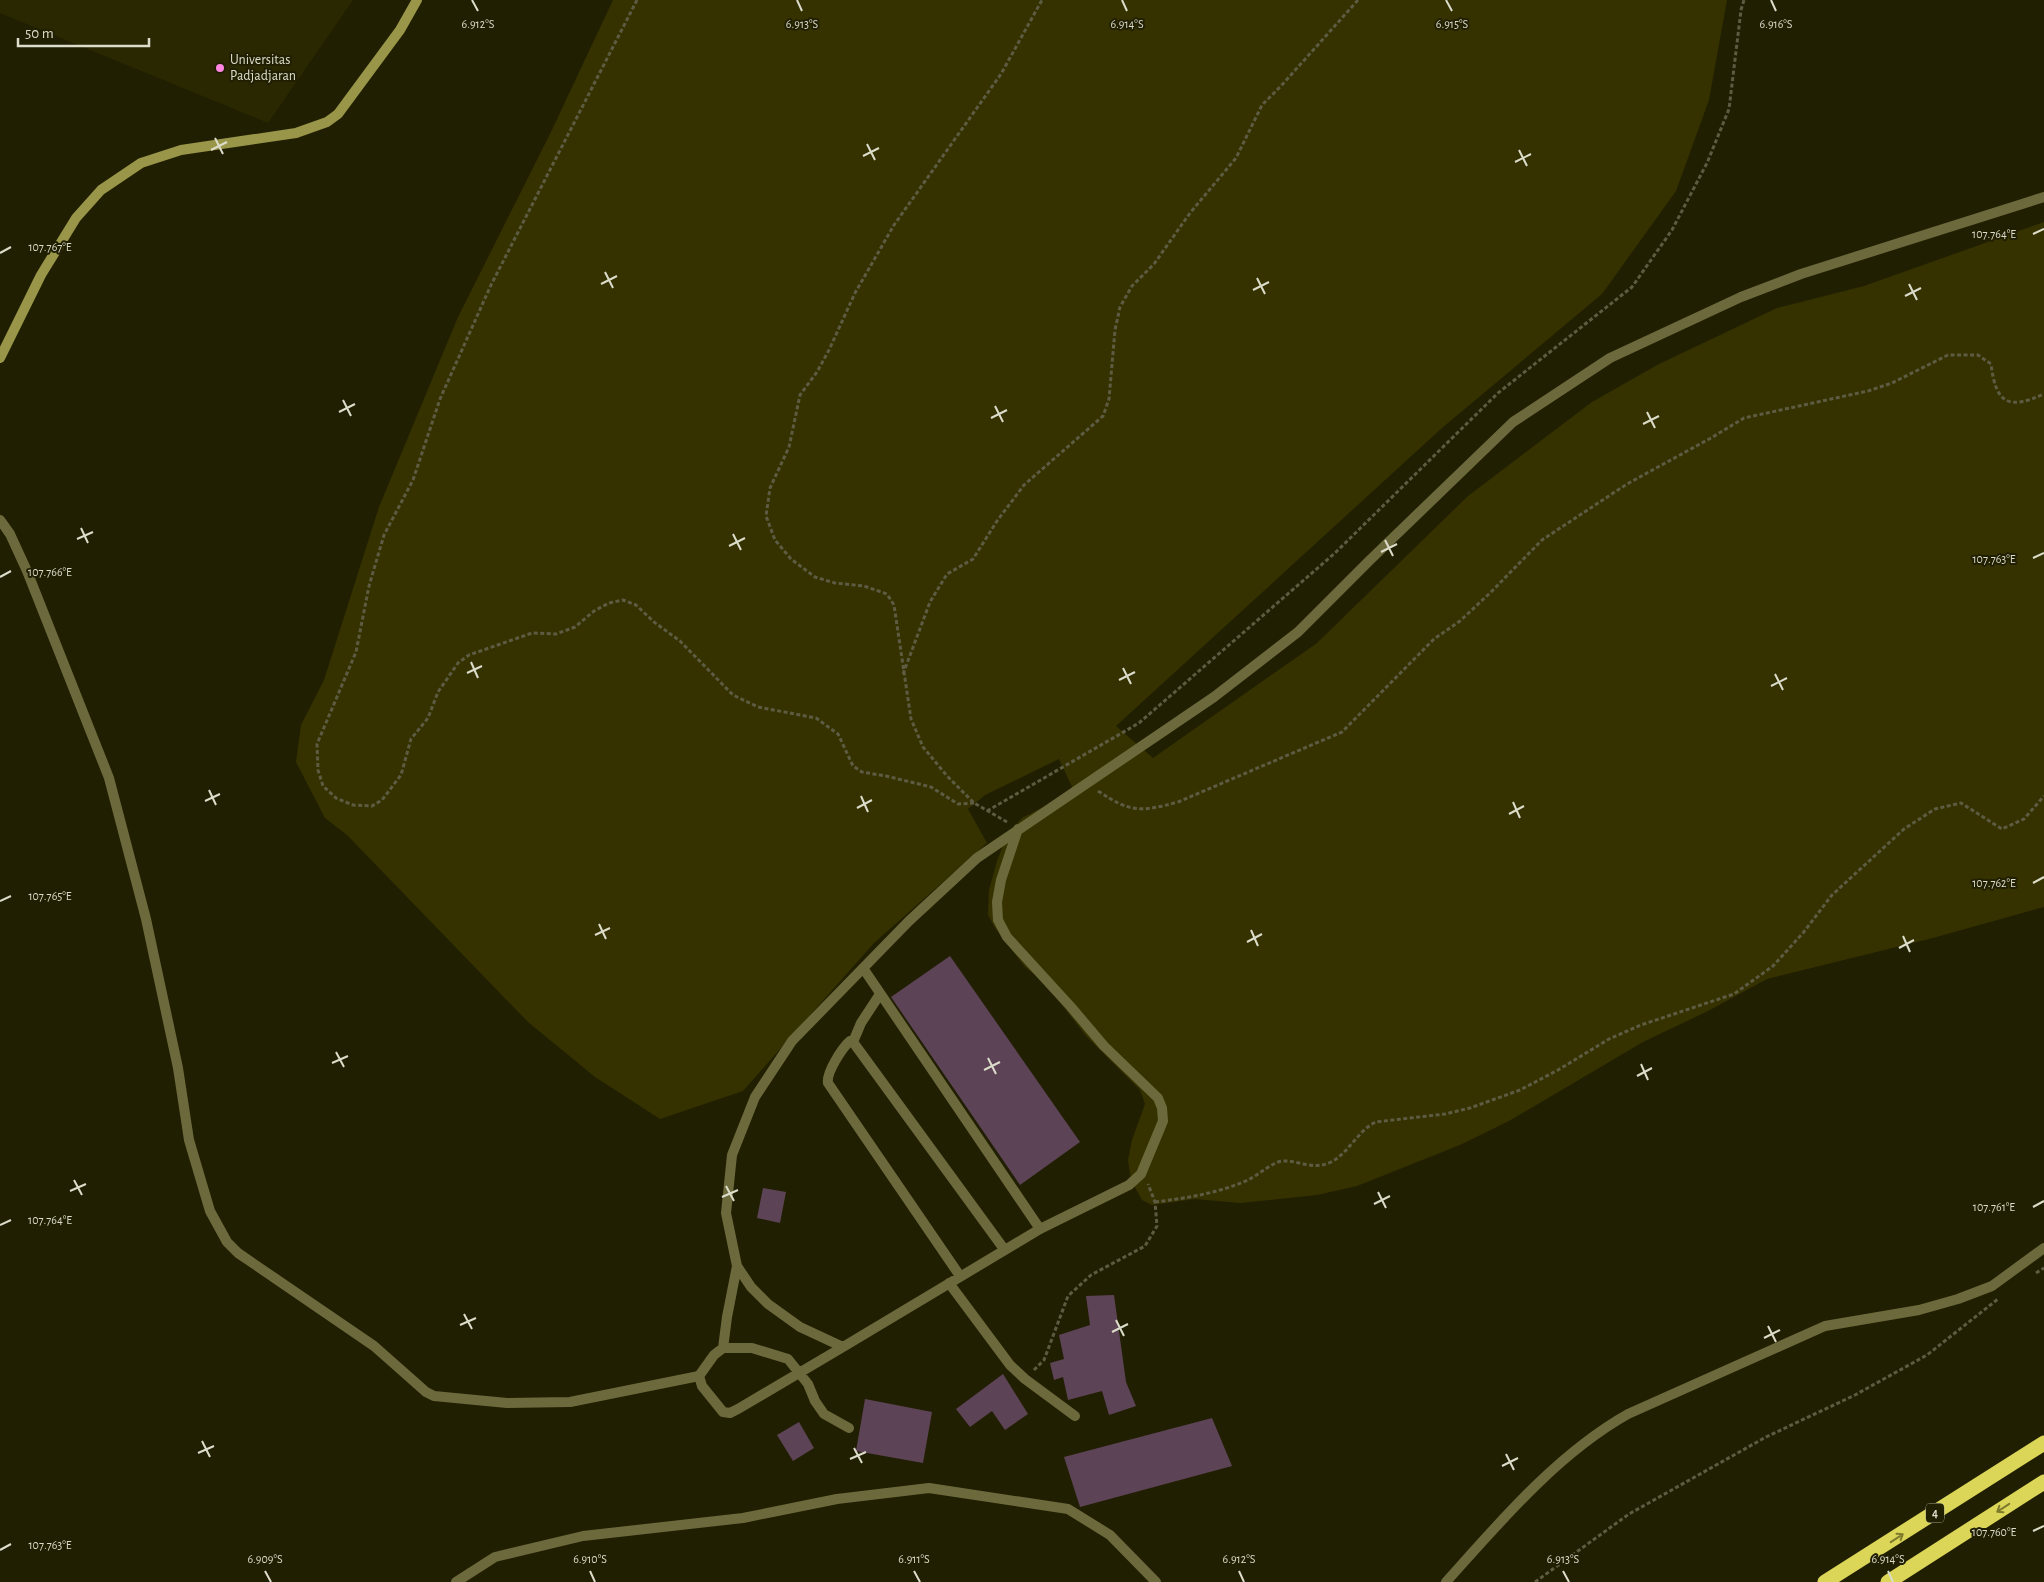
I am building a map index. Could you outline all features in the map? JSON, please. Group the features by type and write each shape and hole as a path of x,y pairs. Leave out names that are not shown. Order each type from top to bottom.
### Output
{"highway":[{"name":"4","path":"1825,1582 2044,1443"},
{"name":"4","path":"1888,1582 2044,1482"}],"main road":[{"path":"0,358 46,267 76,218 101,190 141,163 181,150 296,133 327,122 338,114 400,30 417,0"}],"street":[{"path":"843,1347 800,1327 768,1304 751,1287 737,1266 726,1213 732,1155 755,1097 792,1041 909,921 977,858 1214,697 1298,632 1513,422 1610,358 1741,298 1801,274 2044,197"},
{"path":"0,520 10,534 31,579 109,778 146,919 178,1068 189,1140 210,1211 228,1242 252,1263 374,1346 426,1392 434,1396 507,1404 570,1402 699,1376 714,1355 723,1348 752,1348 788,1360 808,1384 815,1402 824,1414 849,1428"},
{"path":"699,1376 702,1386 718,1408 730,1413 800,1374 1004,1249 1129,1185 1141,1174 1163,1121 1162,1108 1158,1098 1104,1046 1007,937 998,920 997,902 1000,887 1018,829"},
{"path":"863,968 1040,1229"},
{"path":"880,994 861,1023 853,1042 848,1043 830,1071 827,1077 828,1083 960,1276"},
{"path":"853,1042 1004,1249"},
{"path":"1446,1582 1554,1468 1600,1430 1621,1418 1662,1397 1826,1326 1919,1310 1958,1299 1992,1286 2044,1248"},
{"path":"723,1348 726,1317 737,1266"},
{"path":"949,1283 1010,1365 1025,1379 1075,1416"},
{"path":"456,1582 495,1557 583,1536 743,1518 837,1499 929,1488 1068,1509 1110,1535 1156,1582"}],"path":[{"path":"637,0 491,285 440,399 413,480 384,535 369,586 356,652 317,744 318,770 323,786 336,798 354,805 372,806 382,800 401,776 411,738 428,718 438,692 458,663 476,652 532,634 556,634 575,627 594,611 609,603 623,600 636,605 654,622 680,641 733,695 758,707 816,718 838,734 852,766 862,772 886,776 931,788 958,804 974,803"},
{"path":"1018,829 974,803 947,776 923,747 911,719 894,605 887,594 864,586 835,583 815,577 791,559 775,540 766,516 770,488 789,447 800,395 817,372 855,293 894,225 1001,74 1042,0"},
{"path":"903,675 930,602 947,574 973,559 997,521 1024,485 1103,416 1109,399 1115,330 1120,307 1132,286 1154,264 1190,213 1236,158 1262,105 1358,0"},
{"path":"987,810 1139,723 1335,553 1498,393 1632,287 1672,230 1707,163 1729,109 1741,10 1744,0"},
{"path":"1087,784 1117,804 1133,810 1153,808 1178,802 1342,732 1434,639 1460,621 1542,540 1627,484 1744,418 1868,391 1892,383 1948,355 1978,355 1991,364 1993,384 2000,397 2011,402 2027,401 2044,394"},
{"path":"1155,1202 1197,1196 1248,1180 1279,1162 1316,1167 1332,1162 1354,1142 1367,1126 1376,1122 1446,1114 1470,1108 1520,1090 1610,1039 1641,1025 1734,994 1773,966 1803,933 1832,895 1904,829 1935,809 1960,803 2002,829 2024,819 2044,796"},
{"path":"1025,1379 1044,1360 1068,1296 1091,1275 1145,1246 1157,1226 1155,1202 1144,1177 1149,1152"},
{"path":"2028,1278 2044,1268"},
{"path":"1535,1582 1629,1514 1766,1437 1855,1395 1927,1355 2004,1294"}],"shaded area":[{"name":"Universitas Padjadjaran","path":"0,0 353,0 268,123 0,13"},
{"path":"613,0 1727,0 1709,100 1676,191 1602,294 1442,428 1116,726 1153,758 1317,643 1468,496 1592,402 1659,364 1777,308 1864,286 2044,222 2044,907 1933,938 1767,979 1708,1011 1643,1042 1509,1121 1460,1145 1357,1186 1317,1195 1240,1203 1195,1199 1152,1205 1142,1200 1131,1180 1128,1160 1132,1140 1145,1104 1140,1090 1086,1036 1046,984 1025,967 995,928 988,915 989,890 1007,835 1022,818 1074,791 1059,759 985,795 968,809 987,843 874,943 743,1091 660,1119 595,1077 528,1022 347,835 325,818 296,762 301,725 324,680 379,507 458,317 551,132"}],"building":[{"path":"950,956 1080,1142 1020,1185 891,997"},
{"path":"763,1188 786,1192 780,1223 757,1218"},
{"path":"1114,1295 1126,1382 1136,1406 1109,1415 1102,1391 1068,1400 1063,1377 1054,1380 1050,1363 1064,1359 1059,1335 1090,1325 1086,1296"},
{"path":"1003,1374 1028,1414 1005,1430 992,1411 970,1427 956,1409"},
{"path":"865,1399 932,1412 923,1463 856,1451"},
{"path":"1212,1418 1232,1466 1080,1507 1064,1457"},
{"path":"799,1422 814,1448 793,1461 777,1435"}],"place":[{"name":"Universitas Padjadjaran","path":"220,68"}]}
